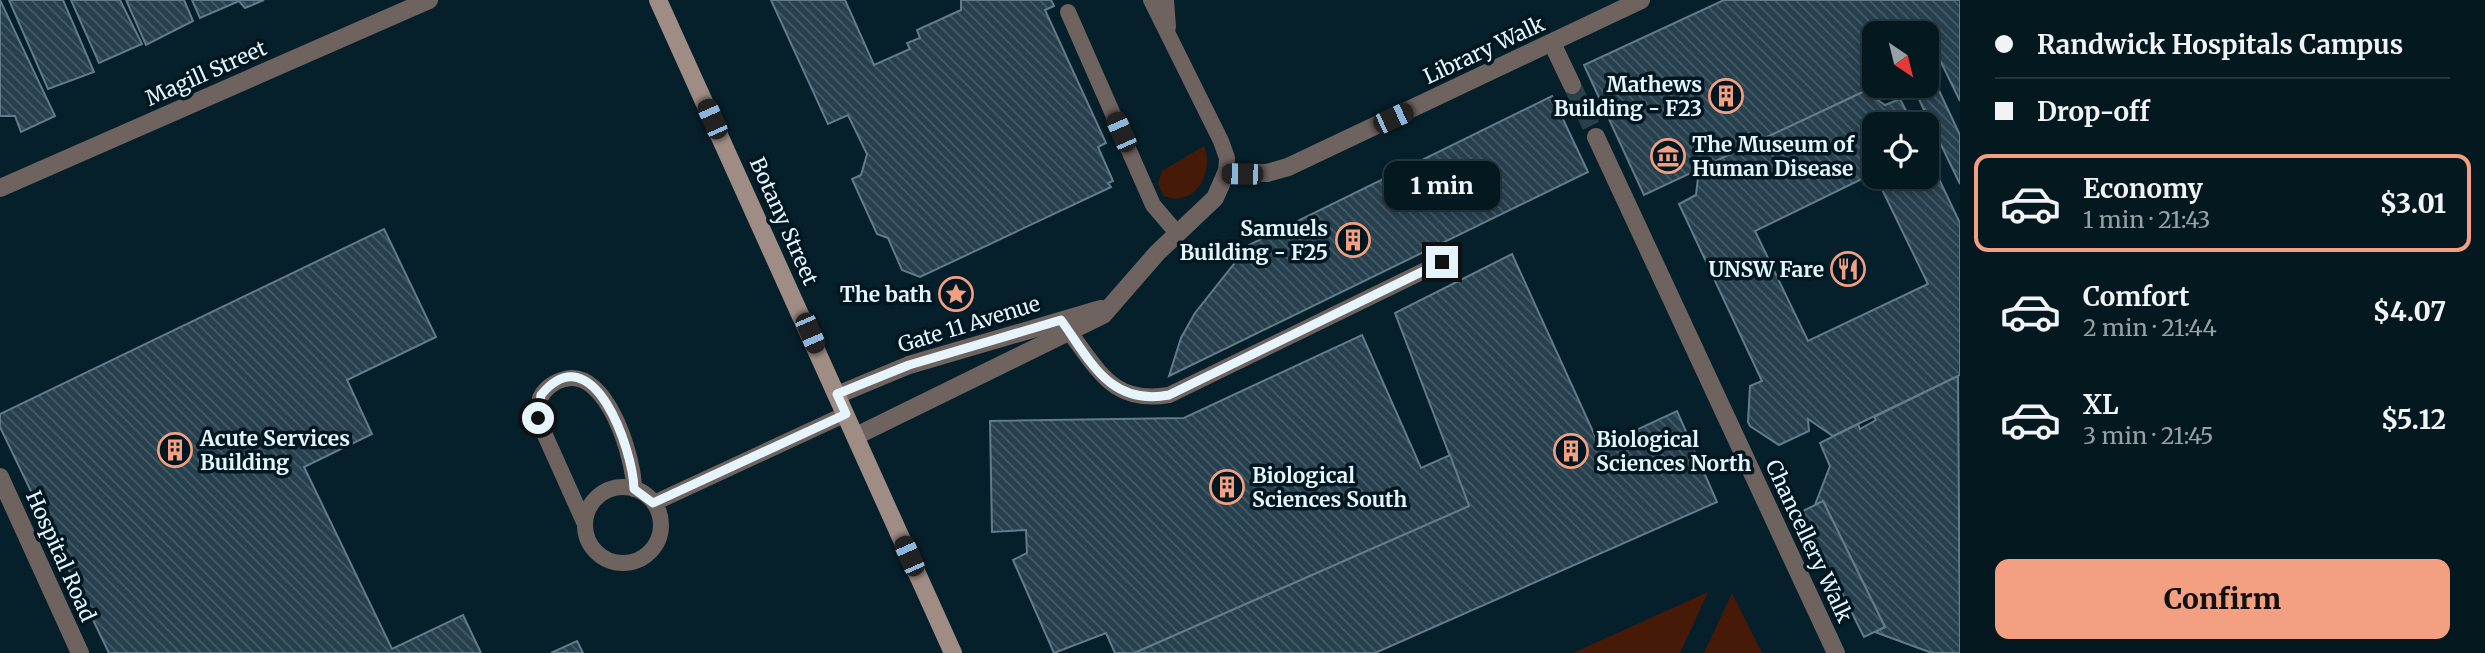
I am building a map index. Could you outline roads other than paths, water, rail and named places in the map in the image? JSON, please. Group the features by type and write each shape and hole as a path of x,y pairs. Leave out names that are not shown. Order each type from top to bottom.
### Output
{"street":[{"name":"Magill Street","path":"0,188 429,0"},
{"name":"Botany Street","path":"658,0 953,653"},
{"name":"Library Walk","path":"1226,173 1267,173 1288,167 1641,0"},
{"path":"1552,44 1572,85"},
{"name":"Chancellery Walk","path":"1596,137 1636,218 1836,653"},
{"name":"Gate 11 Avenue","path":"837,394 909,365 1066,327 1103,315 1177,233 1215,198 1226,173"},
{"name":"Gate 11 Avenue","path":"856,436 1066,327"},
{"name":"Hospital Road","path":"0,477 80,653"}],"lane":[{"path":"1151,0 1221,141 1227,158 1226,173"},
{"path":"1166,0 1168,33"},
{"path":"1068,12 1153,205 1177,233"},
{"path":"1066,327 1114,388 1131,395 1169,395 1442,262"},
{"path":"584,523 588,508 601,494 615,488 634,489 653,503 660,519 659,537 650,552 629,563 606,560 596,553 587,538 584,523 540,424 540,398 554,383 580,378 598,390 631,458 634,489"},
{"path":"653,503 846,414"}],"tunnel":[{"path":"1572,85 1596,137"}],"place":[{"name":"Mathews Building - F23","path":"1726,96"},
{"name":"The Museum of Human Disease","path":"1668,156"},
{"name":"Samuels Building - F25","path":"1353,240"},
{"name":"UNSW Fare","path":"1848,269"},
{"name":"The bath","path":"956,294"},
{"name":"Acute Services Building","path":"175,450"},
{"name":"Biological Sciences North","path":"1571,451"},
{"name":"Biological Sciences South","path":"1227,487"}]}
